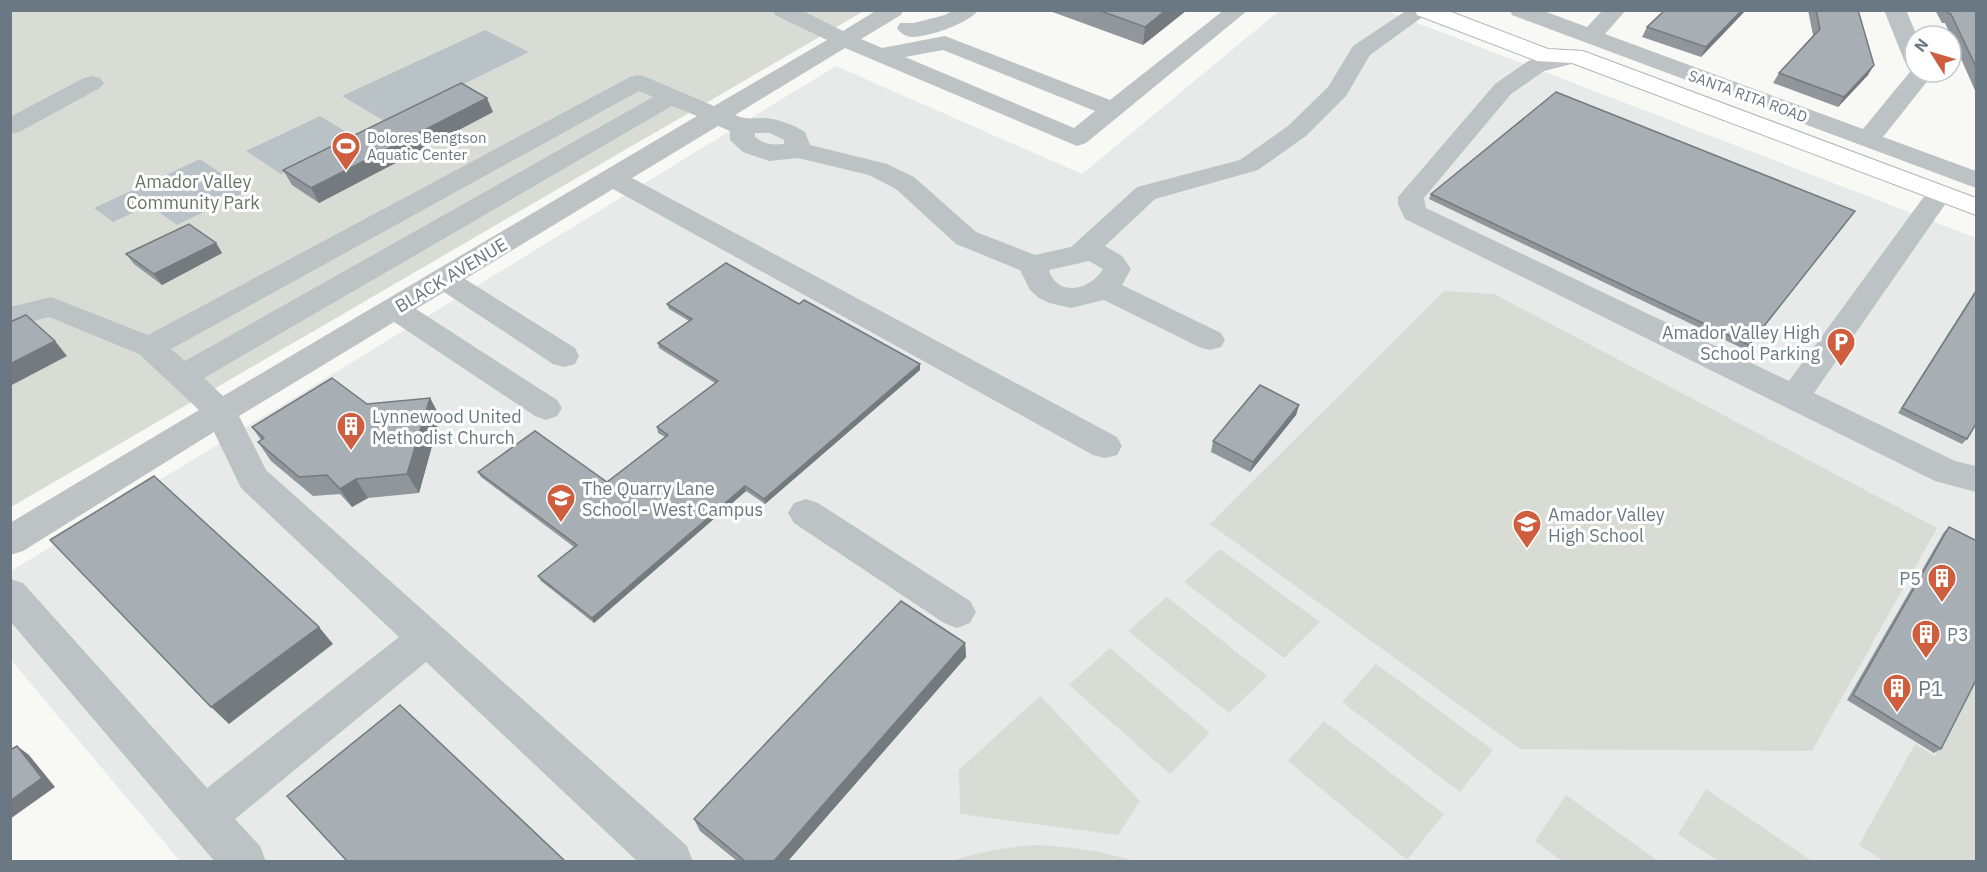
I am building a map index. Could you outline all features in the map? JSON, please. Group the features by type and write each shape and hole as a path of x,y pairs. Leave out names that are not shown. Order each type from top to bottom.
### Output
{"main road":[{"name":"SANTA RITA ROAD","path":"1423,10 1545,56 1583,46"},
{"name":"SANTA RITA ROAD","path":"1477,10 1562,42 1583,46 1977,207"}],"street":[{"path":"783,10 792,17 844,40 1077,138 1238,10"},
{"name":"BLACK AVENUE","path":"10,541 220,412 614,178 730,122 844,40 896,19 944,10"},
{"path":"896,19 954,20 968,10"},
{"path":"150,347 638,82 730,122 743,140 752,147 769,153 798,150 878,169 905,183 966,238 1034,265 1080,254 1146,193 1249,165 1297,131 1338,91 1361,51 1423,10"},
{"name":"SANTA RITA ROAD","path":"1520,10 1583,46 1867,140 1977,180"},
{"path":"1616,10 1583,46 1536,66 1503,89 1411,197 1415,213 1947,472 1977,479"},
{"path":"1895,10 1903,30"},
{"path":"880,55 945,43 1113,110"},
{"path":"10,127 92,83"},
{"path":"1867,140 1913,84"},
{"path":"183,376 672,96"},
{"path":"614,178 1105,446"},
{"path":"1794,398 1940,193"},
{"path":"1034,265 1038,281 1048,290 1061,296 1083,298 1113,281 1118,269 1112,262 1088,248"},
{"path":"445,279 564,356"},
{"path":"1104,288 1210,340"},
{"path":"10,317 51,307 150,347 220,412 253,479 671,861"},
{"path":"395,309 546,408"},
{"path":"806,513 957,612"},
{"path":"10,594 244,861"},
{"path":"205,816 427,638"}],"shaded area":[{"path":"1279,11 1386,11 1976,238 1976,861 180,861 11,660 11,571 836,66 1082,174"},
{"path":"485,30 529,52 386,122 342,96"},
{"path":"320,116 355,137 281,174 246,151"},
{"path":"200,159 247,191 177,225 149,205 113,222 94,208"}],"green space":[{"name":"Amador Valley Community Park","path":"11,11 864,11 11,507"},
{"path":"1444,291 1494,294 1937,528 1812,751 1520,749 1210,524"},
{"path":"1220,549 1320,622 1284,658 1184,582"},
{"path":"1167,597 1267,676 1229,713 1128,631"},
{"path":"1110,648 1210,733 1170,774 1069,685"},
{"path":"1376,664 1493,750 1460,792 1342,702"},
{"path":"1976,675 1976,861 1884,861 1859,845 1915,744 1935,756"},
{"path":"1040,696 1140,801 1118,835 960,814 959,770"},
{"path":"1324,721 1444,814 1407,860 1288,761"},
{"path":"1706,789 1812,861 1718,861 1678,834"},
{"path":"1566,795 1658,861 1562,861 1535,841"},
{"path":"1038,845 1086,850 1134,861 952,861 994,850"}],"building":[{"path":"1098,10 1166,10 1145,27"},
{"path":"1665,10 1742,10 1706,47 1647,27"},
{"path":"1816,10 1858,10 1874,65 1844,97 1779,73 1820,29"},
{"path":"1947,10 1977,10 1977,69 1963,39 1963,24 1956,24 1951,14"},
{"path":"461,83 487,98 311,188 283,170"},
{"path":"1556,92 1855,211 1749,345 1431,194"},
{"path":"189,224 216,243 154,274 126,254"},
{"path":"726,263 799,304 804,300 920,364 764,499 745,486 592,618 538,576 577,545 478,472 535,431 607,482 668,435 657,427 718,381 658,343 692,319 667,304"},
{"path":"1977,290 1977,422 1967,439 1902,408"},
{"path":"26,315 55,341 10,364 10,322"},
{"name":"Lynnewood United Methodist Church","path":"332,378 367,404 430,398 407,474 356,479 340,489 327,475 299,477 258,442 264,438 252,427"},
{"path":"1260,385 1299,405 1253,462 1213,441"},
{"path":"154,476 319,627 211,707 50,540"},
{"path":"1949,527 1977,541 1977,678 1941,749 1853,695"},
{"path":"901,601 965,643 774,861 745,861 694,819"},
{"path":"400,705 565,861 347,861 287,796"},
{"path":"17,746 42,778 10,801 10,750"}],"place":[{"name":"Dolores Bengtson Aquatic Center","path":"346,172"},
{"name":"Amador Valley High School Parking","path":"1841,368"},
{"name":"Lynnewood United Methodist Church","path":"351,452"},
{"name":"The Quarry Lane School - West Campus","path":"561,524"},
{"name":"Amador Valley High School","path":"1527,550"},
{"name":"P5","path":"1942,604"},
{"name":"P3","path":"1926,660"},
{"name":"P1","path":"1897,714"}]}
